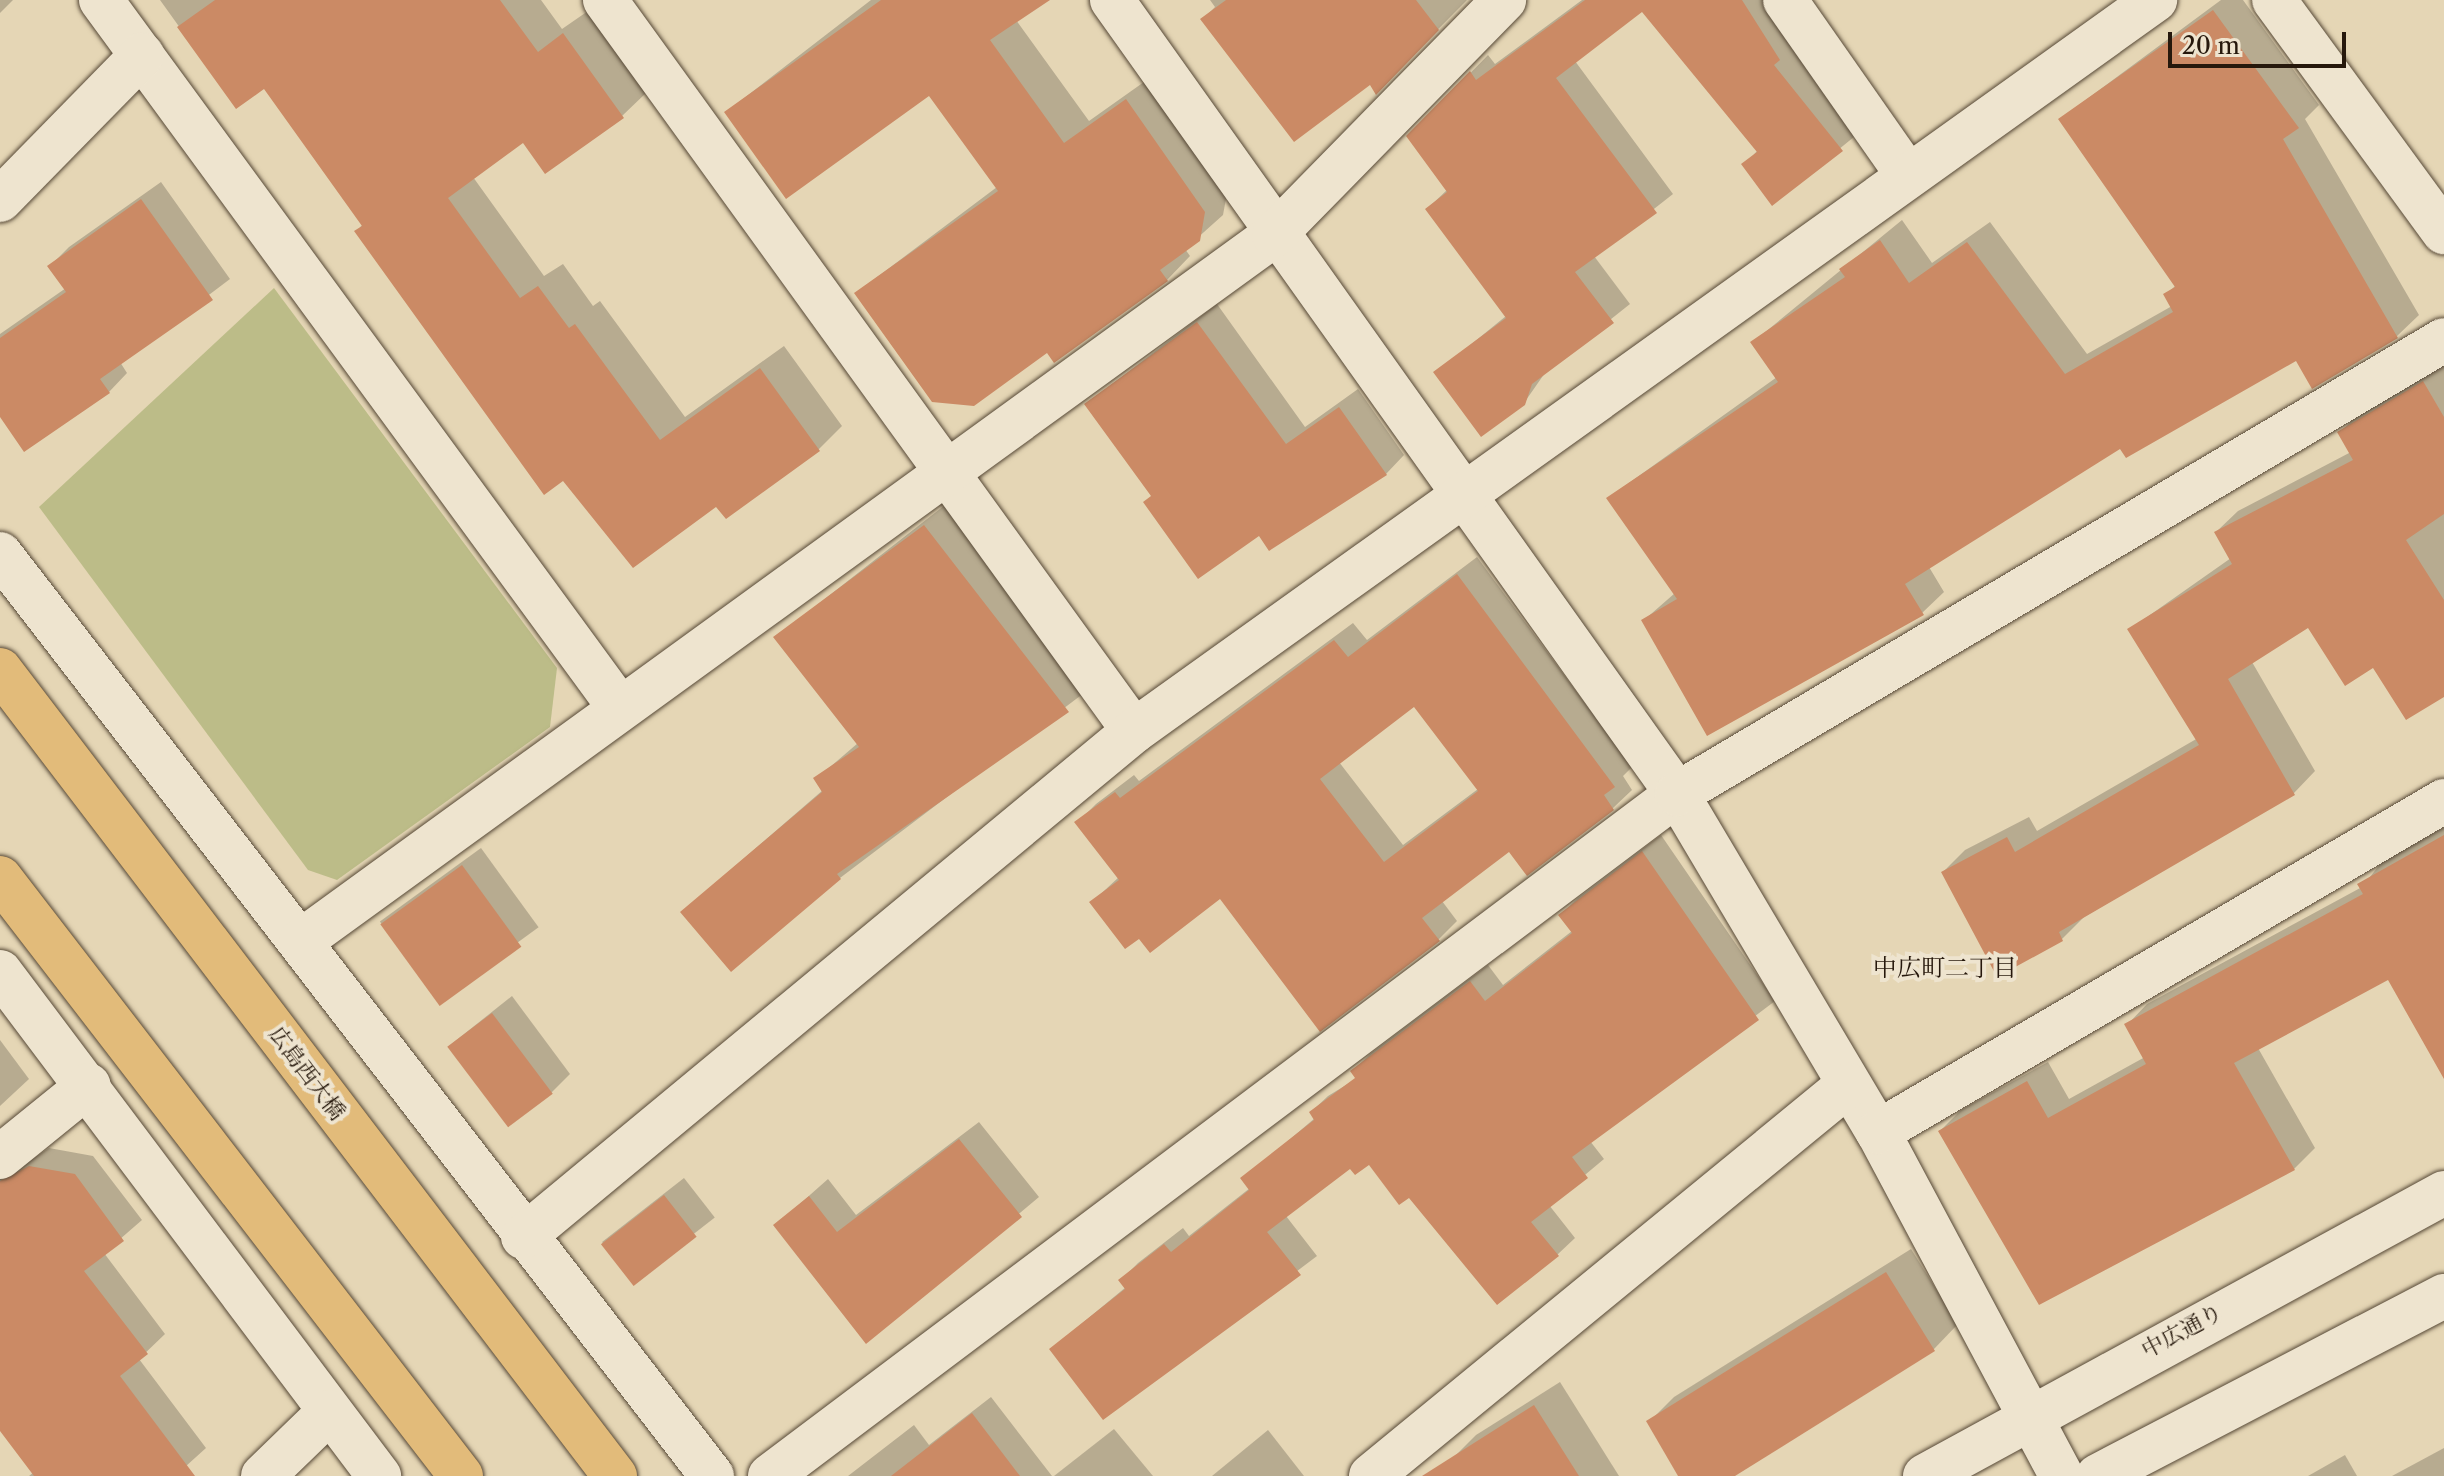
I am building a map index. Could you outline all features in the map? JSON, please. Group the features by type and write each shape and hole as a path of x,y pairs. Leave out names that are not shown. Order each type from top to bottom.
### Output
{"highway":[{"name":"広島西大橋","path":"0,670 615,1476"},
{"path":"0,878 461,1476"}],"street":[{"path":"101,0 620,708"},
{"path":"605,0 952,471 1134,731"},
{"path":"1112,0 1274,235 1677,794 1878,1132 2026,1415 2062,1476"},
{"path":"301,941 1274,235 1504,0"},
{"path":"1785,0 1907,174"},
{"path":"523,1237 1134,731 1907,174 2155,0"},
{"path":"2274,0 2444,232"},
{"path":"0,200 142,55"},
{"path":"770,1476 1677,794 2444,340"},
{"path":"0,554 301,941 523,1237 712,1476"},
{"path":"1878,1132 2444,801"},
{"path":"0,972 89,1085 379,1476"},
{"path":"0,1157 89,1085"},
{"path":"1371,1476 1848,1085"},
{"name":"中広通り","path":"1925,1476 2026,1415 2444,1193"},
{"path":"2098,1476 2444,1296"},
{"path":"263,1476 329,1412"}],"green space":[{"path":"274,288 557,668 550,727 337,880 308,870 39,507"}],"building":[{"path":"215,0 500,0 538,52 563,33 624,118 545,174 523,143 448,198 520,298 538,286 569,328 575,324 660,440 760,368 820,451 726,519 716,507 633,568 563,481 544,495 354,231 362,226 264,89 236,109 177,27"},
{"path":"881,0 1050,0 990,40 1064,143 1126,99 1205,212 1200,241 1160,270 1168,281 1054,363 1047,353 974,406 932,402 854,293 998,191 929,96 786,199 724,112"},
{"path":"1226,0 1416,0 1439,30 1376,95 1370,85 1294,142 1200,19"},
{"path":"1585,0 1742,0 1780,60 1774,65 1843,151 1772,206 1741,164 1757,152 1642,12 1556,78 1657,213 1575,272 1614,323 1532,384 1525,405 1481,437 1433,372 1506,318 1425,209 1447,192 1406,136 1470,71 1476,80"},
{"path":"2213,10 2299,128 2283,139 2398,338 2312,389 2296,361 2126,458 2120,449 1905,584 1924,615 1707,736 1641,620 1677,599 1606,498 1778,382 1750,342 1845,277 1839,269 1880,240 1909,283 1967,242 2065,374 2173,312 2163,294 2175,287 2058,119"},
{"path":"141,199 213,300 100,379 110,393 24,452 0,417 0,338 66,292 47,266"},
{"path":"1197,322 1286,444 1339,407 1387,475 1269,551 1259,536 1198,579 1143,502 1151,496 1084,404"},
{"path":"2423,381 2444,417 2444,514 2406,540 2444,600 2444,697 2406,720 2373,668 2345,686 2308,628 2228,679 2295,795 2059,932 2063,941 1997,977 1941,872 2007,837 2015,852 2199,745 2127,629 2232,564 2214,532 2353,460 2337,432"},
{"path":"924,525 1069,712 837,874 841,879 731,972 680,912 822,792 813,778 859,747 773,637"},
{"path":"1457,574 1615,787 1604,795 1614,810 1527,876 1509,852 1422,918 1440,941 1320,1032 1220,899 1150,953 1139,939 1125,949 1089,902 1119,880 1074,822 1115,792 1120,798 1334,640 1348,657","holes":["1414,707 1478,791 1384,862 1320,779"]},
{"path":"2444,835 2444,1079 2388,980 2234,1063 2295,1170 2039,1305 1938,1131 2027,1081 2048,1118 2146,1064 2124,1024 2363,894 2357,884"},
{"path":"1642,851 1759,1020 1572,1157 1588,1178 1531,1222 1559,1256 1497,1305 1409,1198 1399,1205 1369,1165 1355,1175 1350,1169 1267,1232 1301,1275 1103,1420 1049,1349 1125,1289 1118,1280 1164,1244 1171,1252 1249,1190 1240,1178 1314,1120 1309,1112 1355,1078 1350,1071 1470,981 1485,1001 1572,933 1558,915"},
{"path":"462,865 521,947 440,1006 380,924"},
{"path":"492,1013 553,1094 508,1127 447,1047"},
{"path":"959,1139 1022,1217 866,1344 773,1225 809,1196 837,1232"},
{"path":"29,1166 75,1174 124,1241 84,1271 148,1354 120,1376 195,1476 34,1476 0,1431 0,1181"},
{"path":"664,1195 697,1237 634,1286 601,1244"},
{"path":"1886,1272 1935,1351 1735,1476 1678,1476 1646,1421"},
{"path":"1534,1405 1579,1476 1422,1476"},
{"path":"972,1413 1020,1476 891,1476"}],"district":[{"name":"中広町二丁目","path":"1945,968"}]}
